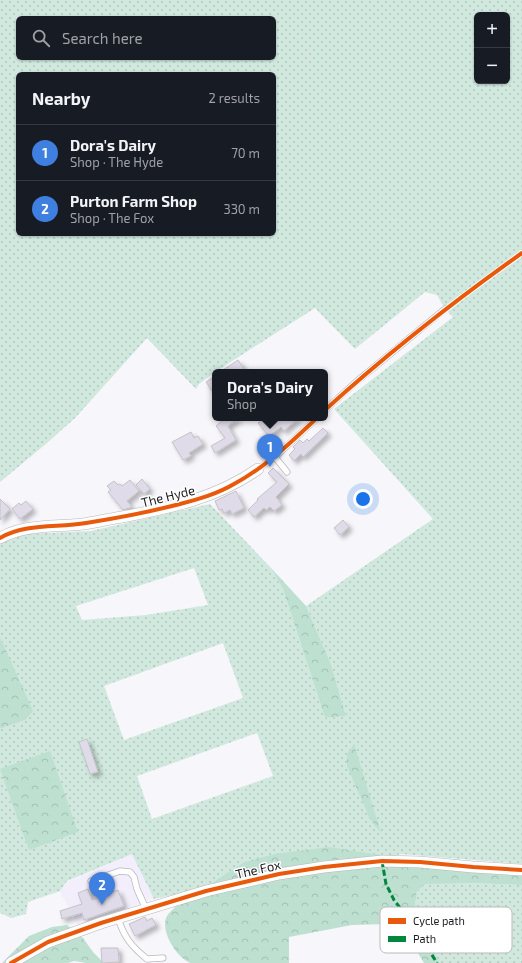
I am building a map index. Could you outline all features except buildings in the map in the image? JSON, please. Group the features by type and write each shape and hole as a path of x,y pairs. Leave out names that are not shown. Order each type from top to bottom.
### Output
{"street":[{"name":"The Hyde","path":"0,538 29,528 83,524 152,512 207,496 234,485 258,469"},
{"name":"The Fox","path":"10,963 48,942 146,909 206,891 302,870 382,861 420,862 522,870"}],"lane":[{"path":"328,407 356,382 446,309"},
{"name":"The Hyde","path":"258,469 274,457 314,421"},
{"path":"274,457 287,472"},
{"path":"91,881 120,871 130,872 134,877 137,889 146,909"},
{"path":"118,918 122,932 132,946 147,959 163,958"}],"path":[{"path":"52,16 75,0"},
{"path":"286,0 325,99 446,309 522,388"},
{"path":"0,53 16,41"}],"shaded area":[{"path":"132,854 154,899 78,925 60,891 67,882"}],"green space":[{"path":"0,0 522,0 522,864 401,854 390,857 274,854 244,862 204,888 154,899 132,854 67,881 60,891 28,902 26,914 11,918 0,913 0,729 25,720 0,639 0,544 25,534 91,531 210,504 271,568 283,589 325,718 346,716 331,664 306,606 433,519 334,409 453,317 445,309 437,295 425,292 355,349 315,308 220,369 212,369 212,374 199,384 196,389 147,338 75,418 0,482","holes":["194,568 208,605 146,615 82,620 76,606","223,643 243,698 124,740 104,686","257,733 273,776 152,819 137,776"]},
{"path":"271,568 306,606 331,664 346,716 325,718 283,589"},
{"path":"0,639 33,711 25,720 0,729"},
{"path":"354,744 381,833 370,819 347,766 347,754"},
{"path":"50,751 78,832 29,850 0,769"},
{"path":"329,847 387,856 429,868 522,876 522,885 468,883 425,884 417,891 415,907 380,907 380,924 352,925 289,937 289,963 191,963 180,956 167,936 165,929 165,922 170,912 176,906 244,862 274,854"},
{"path":"425,883 522,885 522,963 440,963 435,953 512,953 512,907 415,907 417,891"},
{"path":"67,925 83,938 93,952 104,963 74,961 68,963 2,963 29,936 52,927"},
{"path":"418,953 435,953 440,963 424,963"}],"marked path":[{"path":"382,861 386,884 399,907"},
{"path":"431,953 437,963"}],"cycle path":[{"path":"328,407 421,329 522,253"},
{"path":"0,538 10,533 31,528 86,523 145,512 201,498 228,488 257,470 278,454 314,421"},
{"path":"11,963 48,942 101,923 206,891 279,874 324,867 382,861 420,862 522,870"}],"place":[{"name":"Dora's Dairy","path":"270,467"},
{"name":"Purton Farm Shop","path":"102,905"}]}
